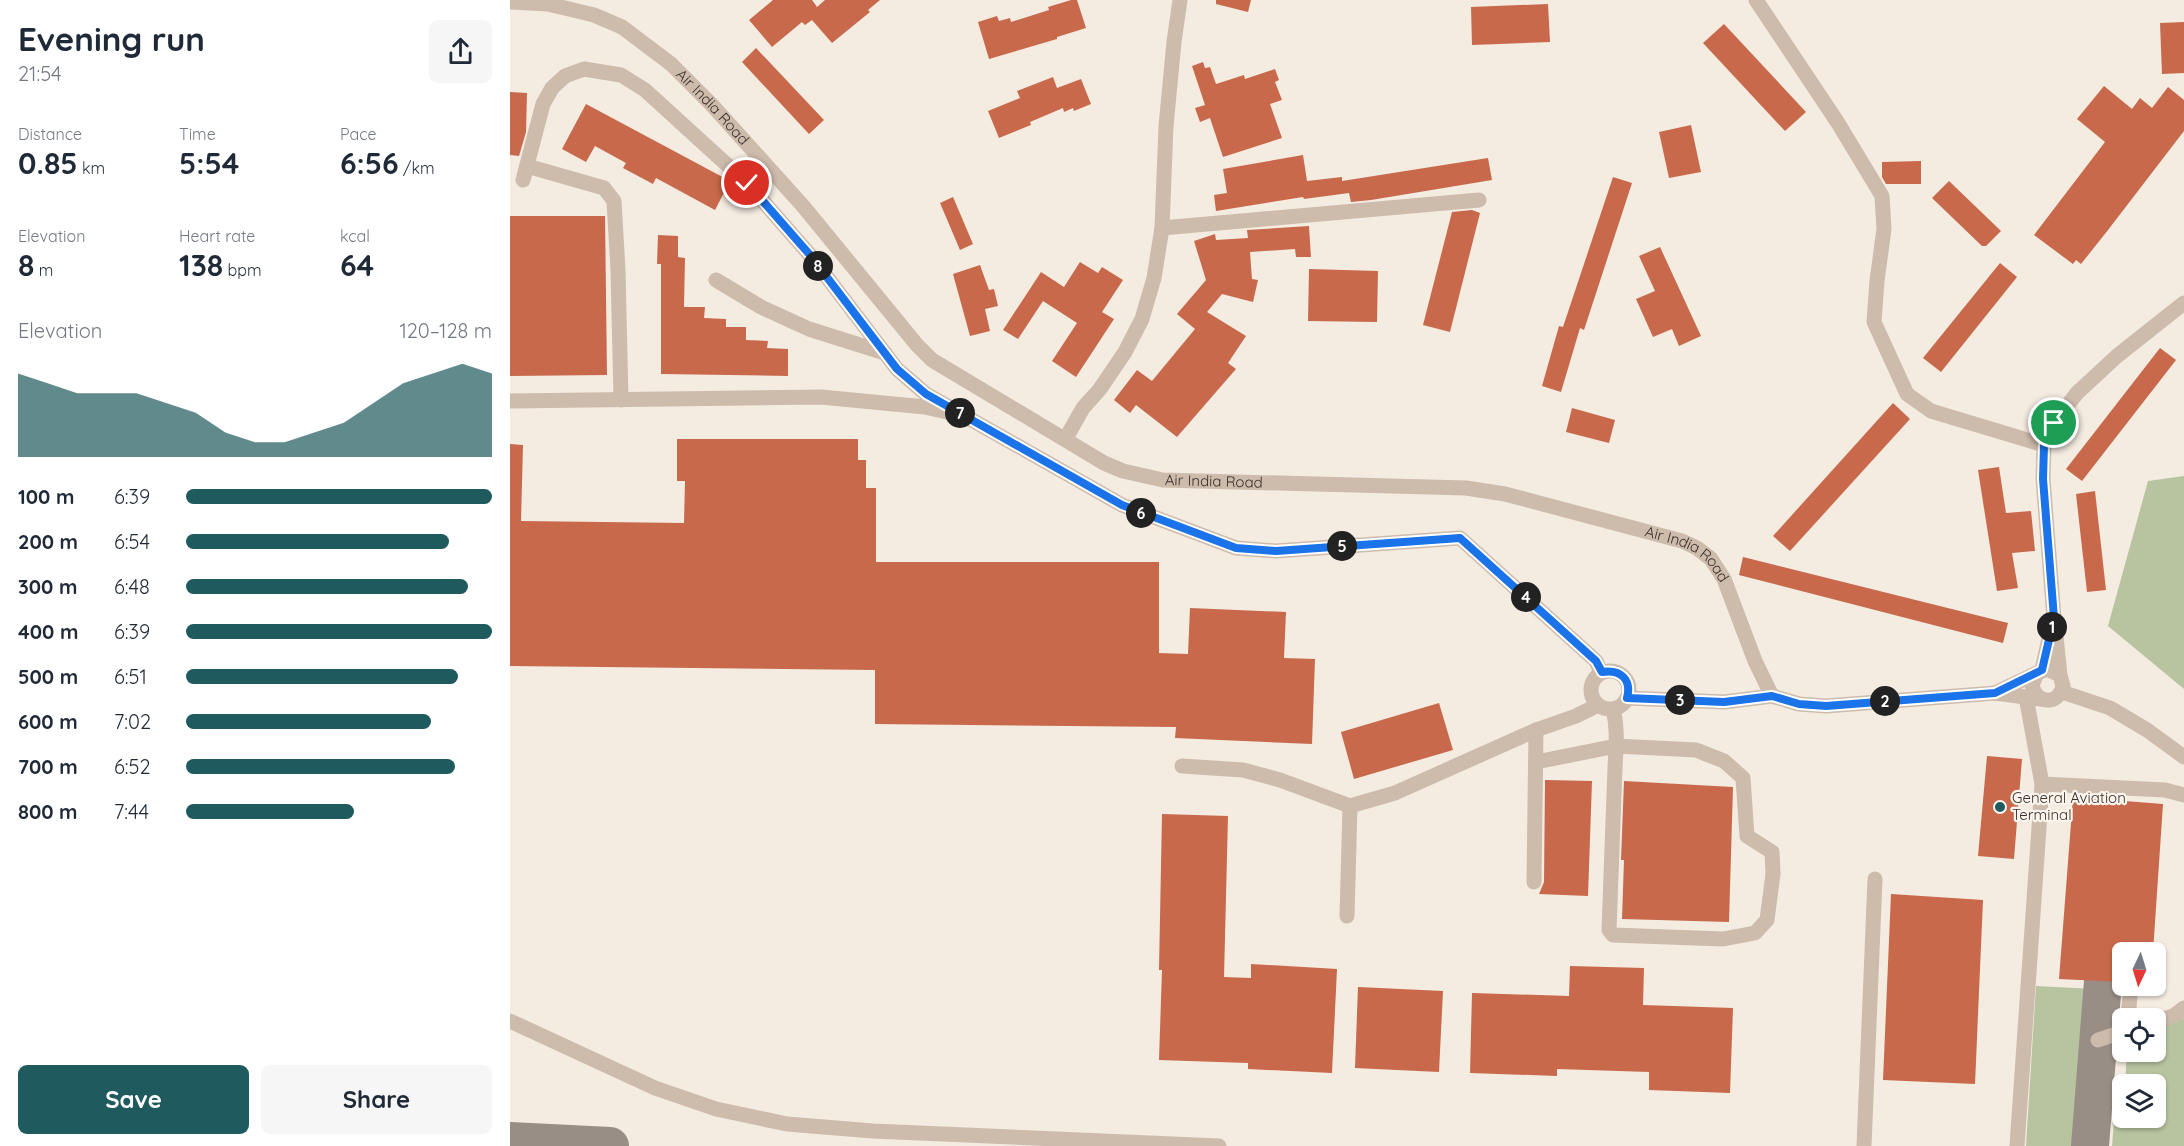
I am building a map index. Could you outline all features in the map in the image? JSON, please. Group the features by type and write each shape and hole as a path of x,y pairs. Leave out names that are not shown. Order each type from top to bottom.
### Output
{"street":[{"path":"1066,438 1083,408 1100,389 1125,352 1142,319 1154,278 1162,228 1166,126 1180,0"},
{"name":"Air India Road","path":"510,2 551,2 594,15 622,27 671,64 712,105 803,206 932,360 1066,438 1104,463 1123,471 1163,480 1466,488 1505,494 1682,541 1697,548 1711,560 1724,579 1755,661 1772,696"},
{"path":"1759,2 1838,123 1882,196 1884,229 1876,281 1874,322 1907,394 1930,411 2044,445"},
{"path":"621,400 614,201 604,188 525,173 543,104 552,88 565,76 584,69 621,75 645,90 747,183 810,255 897,369 926,394 1122,505 1236,548 1276,551 1460,538 1596,661 1602,672"},
{"path":"1162,228 1479,200"},
{"path":"716,280 761,307 809,329 885,354"},
{"path":"1627,698 1724,702 1772,696 1799,704 1826,706 1995,693 2055,699 2062,692 2063,686 2054,618 2043,479 2044,445 2054,423 2077,393 2117,356 2184,303"},
{"path":"510,402 820,397 925,407 967,417"},
{"path":"2017,1146 2042,784 2032,685 2040,672 2054,618"},
{"path":"1995,693 2040,672 2052,670 2060,675"},
{"path":"1182,766 1244,770 1280,780 1350,806 1395,793 1536,730 1605,707 1620,706 1627,698 1629,691 1624,677 1615,671 1602,672 1596,676 1590,688 1592,699 1605,707 1618,726 1616,746 1609,930 1613,934 1724,939 1755,933 1767,920 1773,874 1772,852 1748,836 1743,778 1724,761 1696,750 1616,746 1536,762"},
{"path":"2062,692 2110,708 2147,730 2184,757"},
{"path":"1534,882 1536,730"},
{"path":"2042,784 2165,790 2184,795"},
{"path":"1347,916 1350,806"},
{"path":"1864,1146 1875,879"},
{"path":"2166,1018 2184,1008"},
{"path":"510,1021 655,1088 716,1109 787,1124 873,1131 1219,1146"},
{"path":"2098,1040 2112,1035"}],"green space":[{"path":"2184,476 2184,689 2108,626 2148,481"},
{"path":"2036,986 2094,989 2081,1146 2026,1146"},
{"path":"2184,1018 2184,1146 2112,1146 2113,1128 2166,1128 2166,1074 2126,1074 2126,1062 2166,1062 2166,1025"}],"building":[{"path":"773,0 812,0 817,7 825,0 880,0 868,10 870,12 832,43 812,20 805,25 802,22 772,47 749,20"},
{"path":"1077,0 1086,28 989,59 978,22 997,16 999,21 1010,18 1011,22 1049,10 1048,7"},
{"path":"1216,0 1251,0 1248,12 1216,4"},
{"path":"1548,4 1550,42 1472,45 1471,7"},
{"path":"2184,22 2184,73 2162,74 2160,23"},
{"path":"1724,24 1806,112 1785,131 1703,43"},
{"path":"756,48 824,120 809,134 742,62"},
{"path":"1203,62 1205,68 1210,67 1216,84 1244,75 1245,79 1275,69 1279,80 1275,82 1282,100 1270,104 1282,138 1223,157 1210,118 1200,122 1195,108 1205,105 1192,66"},
{"path":"1053,77 1057,88 1081,79 1091,104 1074,111 1073,108 1064,112 1063,108 1030,122 1031,125 999,138 988,111 1020,98 1017,91"},
{"path":"2104,86 2132,109 2140,98 2152,108 2168,87 2184,100 2184,131 2081,264 2076,260 2073,264 2034,235 2105,142 2077,119"},
{"path":"510,92 527,93 526,132 519,156 510,155"},
{"path":"586,104 730,181 715,210 656,178 653,184 623,168 626,163 595,146 586,162 562,149"},
{"path":"1691,125 1701,172 1669,178 1659,132"},
{"path":"1303,155 1307,181 1342,177 1342,181 1488,158 1492,180 1371,200 1351,202 1349,193 1304,199 1303,197 1216,211 1214,195 1227,193 1223,169"},
{"path":"1921,161 1921,184 1886,184 1882,177 1882,162"},
{"path":"1613,177 1632,183 1584,330 1580,328 1561,392 1542,386 1559,326 1563,327"},
{"path":"1949,181 2001,231 1986,246 1982,246 1932,198"},
{"path":"953,197 973,244 960,250 940,203"},
{"path":"1472,210 1480,213 1450,332 1423,325 1452,212"},
{"path":"510,216 605,216 607,375 510,376"},
{"path":"1309,226 1311,257 1296,257 1295,249 1250,252 1252,279 1258,280 1253,302 1222,294 1207,312 1246,336 1228,363 1236,369 1177,437 1136,405 1130,413 1114,400 1137,370 1152,381 1195,329 1177,314 1206,280 1194,241 1215,234 1216,240 1248,238 1247,230"},
{"path":"658,235 678,236 678,257 685,258 684,307 705,307 704,318 726,319 726,327 746,327 746,340 768,341 767,348 788,349 788,376 661,374 661,264 657,264"},
{"path":"1660,247 1701,336 1679,346 1672,329 1653,337 1636,299 1655,291 1639,256"},
{"path":"1080,262 1098,273 1102,267 1123,280 1102,312 1114,319 1076,377 1052,361 1077,323 1043,301 1018,339 1003,330 1041,272 1064,287"},
{"path":"2000,263 2017,277 1941,372 1923,358"},
{"path":"980,265 989,290 994,289 998,306 985,309 990,331 970,336 953,274"},
{"path":"1309,269 1378,271 1377,322 1308,321"},
{"path":"2160,348 2176,360 2082,481 2066,469"},
{"path":"1893,403 1910,419 1790,551 1773,536"},
{"path":"1572,408 1615,420 1609,443 1566,432"},
{"path":"677,439 858,439 858,460 866,460 866,488 876,488 876,562 1159,562 1159,653 1188,654 1190,608 1286,612 1284,658 1315,659 1312,744 1175,738 1176,727 875,724 875,670 510,666 510,444 523,445 521,521 684,523 685,481 677,481"},
{"path":"1999,467 2006,513 2031,511 2035,551 2012,553 2018,588 1997,591 1978,470"},
{"path":"2095,491 2106,590 2087,592 2076,494"},
{"path":"1743,557 2008,623 2003,643 1739,575"},
{"path":"1439,703 1453,750 1354,779 1341,732"},
{"name":"General Aviation Terminal","path":"1987,756 2022,759 2014,859 1978,856"},
{"path":"1545,780 1592,781 1588,896 1539,894 1544,882"},
{"path":"1624,781 1733,787 1729,922 1622,919 1624,860 1621,860"},
{"path":"2073,797 2163,804 2154,942 2112,942 2112,982 2059,979"},
{"path":"1162,814 1228,816 1224,977 1251,978 1251,964 1337,969 1332,1073 1248,1069 1248,1063 1159,1060 1162,970 1159,970"},
{"path":"1891,894 1983,900 1975,1084 1883,1080"},
{"path":"1570,966 1644,968 1643,1005 1733,1008 1730,1093 1649,1090 1649,1072 1557,1069 1557,1076 1470,1073 1472,993 1569,996"},
{"path":"1358,987 1443,991 1439,1072 1355,1068"}],"taxiway":[{"path":"2090,1146 2103,981"},
{"path":"510,1141 610,1146"}],"place":[{"name":"General Aviation Terminal","path":"2000,807"}],"route":[{"path":"747,183 810,255 897,369 926,394 1122,505 1236,548 1276,551 1460,538 1596,661 1602,672 1615,671 1621,674 1628,683 1627,698 1724,702 1772,696 1786,702 1826,706 1995,693 2042,670 2054,618 2043,479 2044,445 2054,423"}]}
